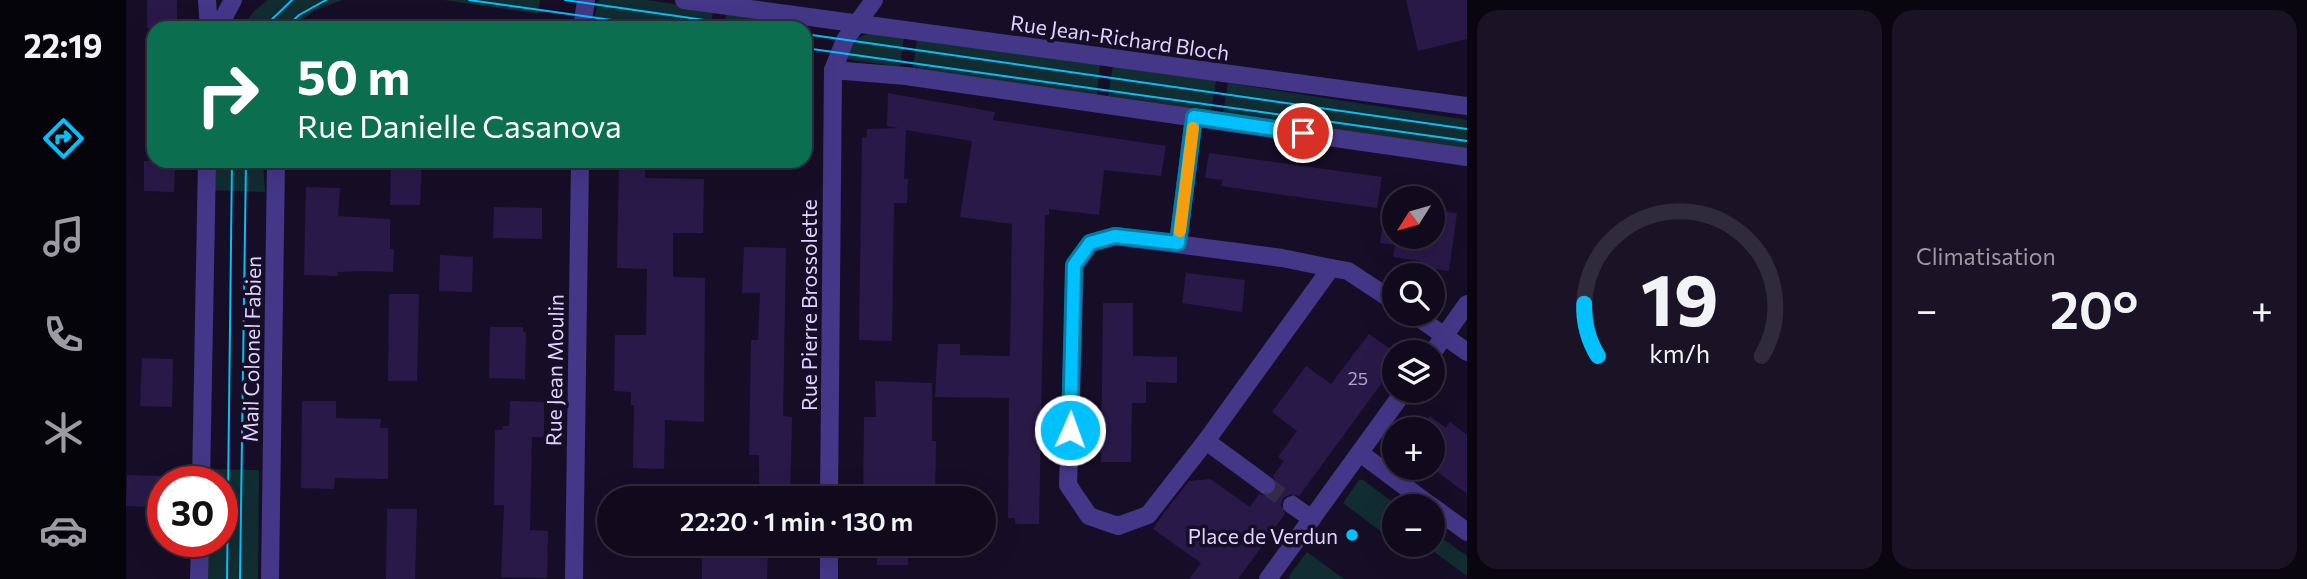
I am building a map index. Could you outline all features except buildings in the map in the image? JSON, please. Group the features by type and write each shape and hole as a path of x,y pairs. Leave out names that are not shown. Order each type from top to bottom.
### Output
{"street":[{"path":"207,0 208,21"},
{"path":"222,21 233,0"},
{"path":"584,21 586,0"},
{"name":"Rue Jean-Richard Bloch","path":"684,0 1467,106"},
{"path":"874,0 845,40 833,70 905,76 1467,157"},
{"name":"Rue Pierre Brossolette","path":"829,486 833,70"},
{"path":"1178,243 1194,117"},
{"path":"201,466 207,168"},
{"name":"Mail Colonel Fabien","path":"270,579 276,168"},
{"name":"Rue Jean Moulin","path":"574,579 580,168"},
{"path":"1331,268 1206,441 1147,514 1118,526 1089,516 1069,485 1074,265 1090,243 1115,236 1282,258 1348,271 1382,293"},
{"path":"1441,340 1467,304"},
{"path":"1432,326 1467,352"},
{"path":"1268,579 1396,403"},
{"path":"1206,441 1266,485"},
{"path":"1360,453 1415,494"},
{"path":"1292,505 1312,519"},
{"path":"1445,516 1467,532"},
{"path":"828,579 829,556"},
{"path":"199,579 200,557"}],"green space":[{"path":"268,0 342,0 314,11 301,21 247,21"},
{"path":"444,0 540,0 538,14"},
{"path":"599,0 647,0 713,10 712,21 593,21"},
{"path":"726,13 794,21 725,21"},
{"path":"871,33 904,37 900,67 846,59 854,42"},
{"path":"917,39 1100,64 1097,95 913,68"},
{"path":"1113,65 1216,81 1211,111 1108,96"},
{"path":"1228,83 1467,120 1467,149 1223,113"},
{"path":"211,168 263,168 265,192 212,190"},
{"path":"238,470 259,470 258,579 205,579 205,557 238,557"},
{"path":"1359,480 1382,494 1382,532 1343,503"},
{"path":"1445,540 1467,556 1467,576 1441,557 1445,557"},
{"path":"1307,552 1344,579 1290,579 1289,576"}],"tunnel":[{"path":"1266,485 1292,505"}],"tram line":[{"path":"270,21 292,0"},
{"path":"293,21 326,0"},
{"path":"469,0 619,21"},
{"path":"565,0 711,21"},
{"path":"812,35 1467,129"},
{"path":"812,49 1467,141"},
{"path":"227,579 232,168"},
{"path":"240,579 246,168"}],"slow traffic":[{"path":"1180,231 1193,128"}],"place":[{"name":"Place de Verdun","path":"1352,535"}],"route":[{"path":"1070,430 1074,265 1090,243 1115,236 1178,243 1194,117 1303,133"}]}
